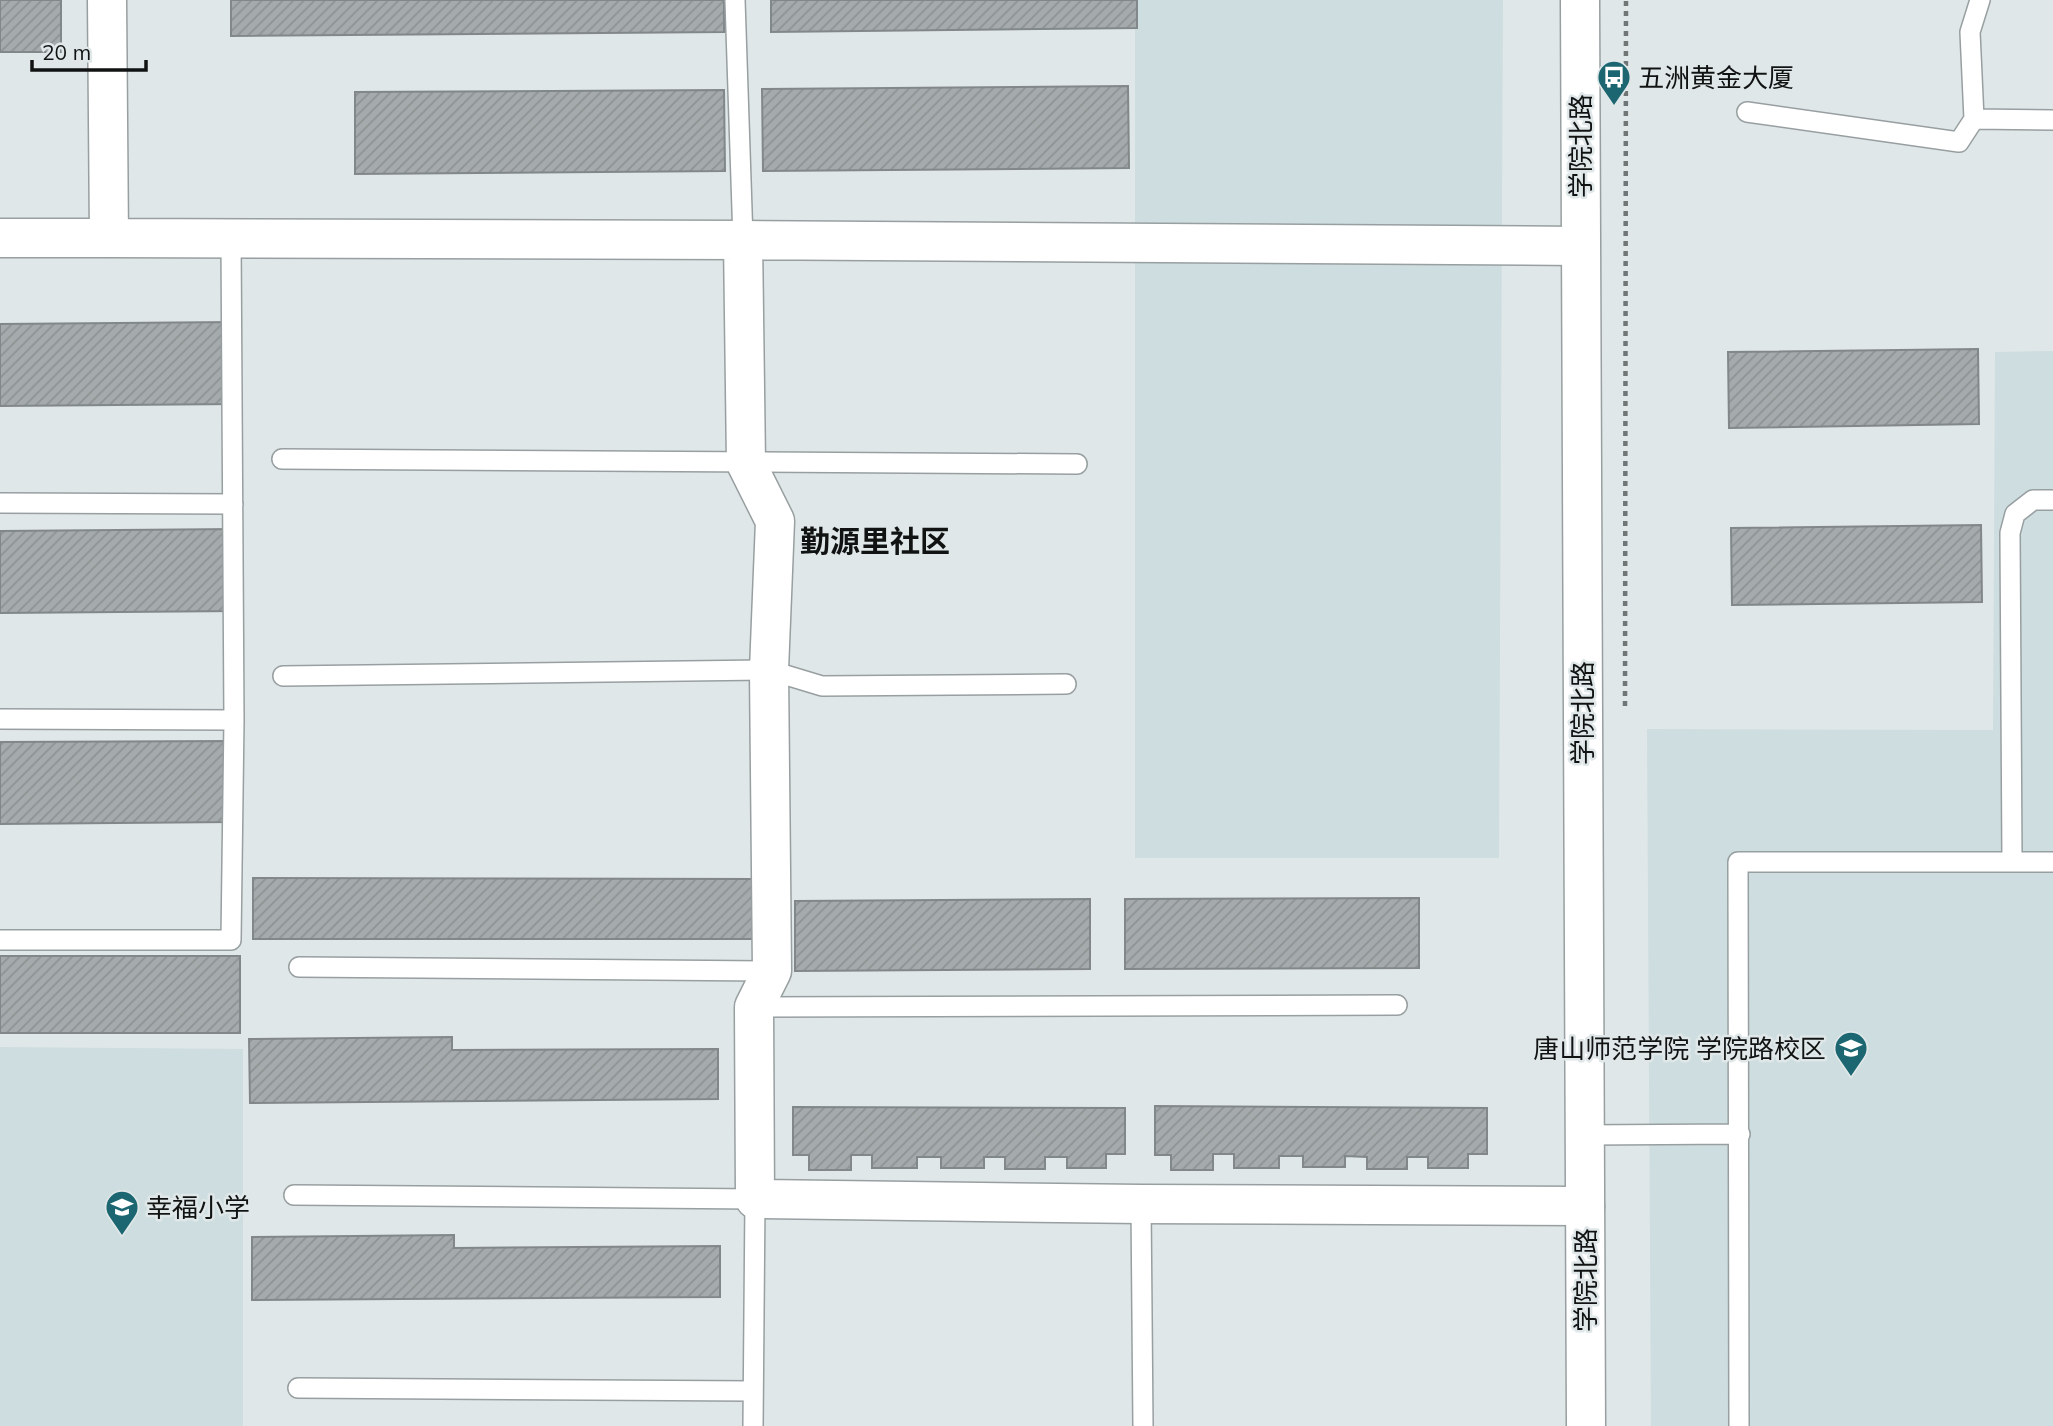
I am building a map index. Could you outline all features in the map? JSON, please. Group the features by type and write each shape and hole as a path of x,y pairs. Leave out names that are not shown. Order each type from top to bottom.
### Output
{"street":[{"path":"107,0 109,239"},
{"name":"学院北路","path":"1580,0 1586,1426"},
{"path":"0,238 1579,246"},
{"path":"743,240 746,463 775,521 768,670 772,971 754,1007 755,1199 1585,1206"}],"lane":[{"path":"735,0 743,240"},
{"path":"1747,112 1959,142 1974,119 1970,32 1980,0"},
{"path":"1974,119 2053,120"},
{"path":"0,940 231,940 234,720 230,239"},
{"path":"282,459 1077,464"},
{"path":"2012,862 2010,533 2015,514 2033,500 2053,500"},
{"path":"0,503 233,504"},
{"path":"283,676 768,670 822,686 1066,684"},
{"path":"0,719 234,720"},
{"path":"1739,1426 1738,862 2053,862"},
{"path":"299,967 772,971"},
{"path":"754,1007 1398,1005"},
{"path":"1584,1135 1740,1133"},
{"path":"294,1195 755,1199 753,1426"},
{"path":"1141,1204 1143,1426"},
{"path":"298,1388 752,1391"}],"shaded area":[{"path":"1135,0 1503,0 1499,858 1135,858"},
{"name":"唐山师范学院 学院路校区","path":"2053,351 2053,1426 1651,1426 1647,729 1993,730 1995,352"},
{"name":"幸福小学","path":"0,1047 243,1049 243,1426 0,1426"}],"building":[{"path":"0,0 61,0 61,52 0,52"},
{"path":"231,0 724,0 724,32 231,36"},
{"path":"771,0 1137,0 1137,28 771,32"},
{"path":"1128,86 1129,168 763,171 762,89"},
{"path":"724,90 725,171 355,174 355,92"},
{"path":"234,322 235,404 0,406 0,324"},
{"path":"1978,349 1979,424 1729,428 1728,352"},
{"path":"1981,525 1982,602 1732,605 1731,528"},
{"path":"236,529 237,611 0,613 0,531"},
{"path":"232,741 232,822 0,824 0,742"},
{"path":"253,878 759,879 759,939 253,939"},
{"path":"1419,898 1419,968 1125,969 1125,899"},
{"path":"1090,899 1090,969 795,971 795,901"},
{"path":"0,956 240,956 240,1033 0,1033"},
{"path":"452,1037 452,1050 718,1049 718,1099 250,1103 249,1039"},
{"path":"1155,1106 1487,1108 1487,1154 1468,1154 1468,1168 1428,1168 1428,1157 1407,1157 1407,1169 1367,1169 1367,1157 1345,1156 1345,1167 1303,1167 1303,1156 1279,1156 1279,1168 1234,1168 1234,1154 1213,1154 1213,1170 1171,1170 1171,1155 1155,1155"},
{"path":"793,1107 1125,1108 1125,1154 1106,1154 1106,1168 1067,1168 1067,1157 1045,1157 1045,1169 1005,1169 1005,1157 984,1157 984,1168 941,1168 941,1157 917,1157 917,1168 872,1168 872,1155 851,1155 851,1170 809,1170 809,1155 793,1155"},
{"path":"454,1235 454,1248 720,1246 720,1297 252,1300 252,1237"}],"place":[{"name":"五洲黄金大厦","path":"1614,107"},
{"name":"唐山师范学院 学院路校区","path":"1851,1078"},
{"name":"幸福小学","path":"122,1237"}],"district":[{"name":"勤源里社区","path":"875,541"}]}
